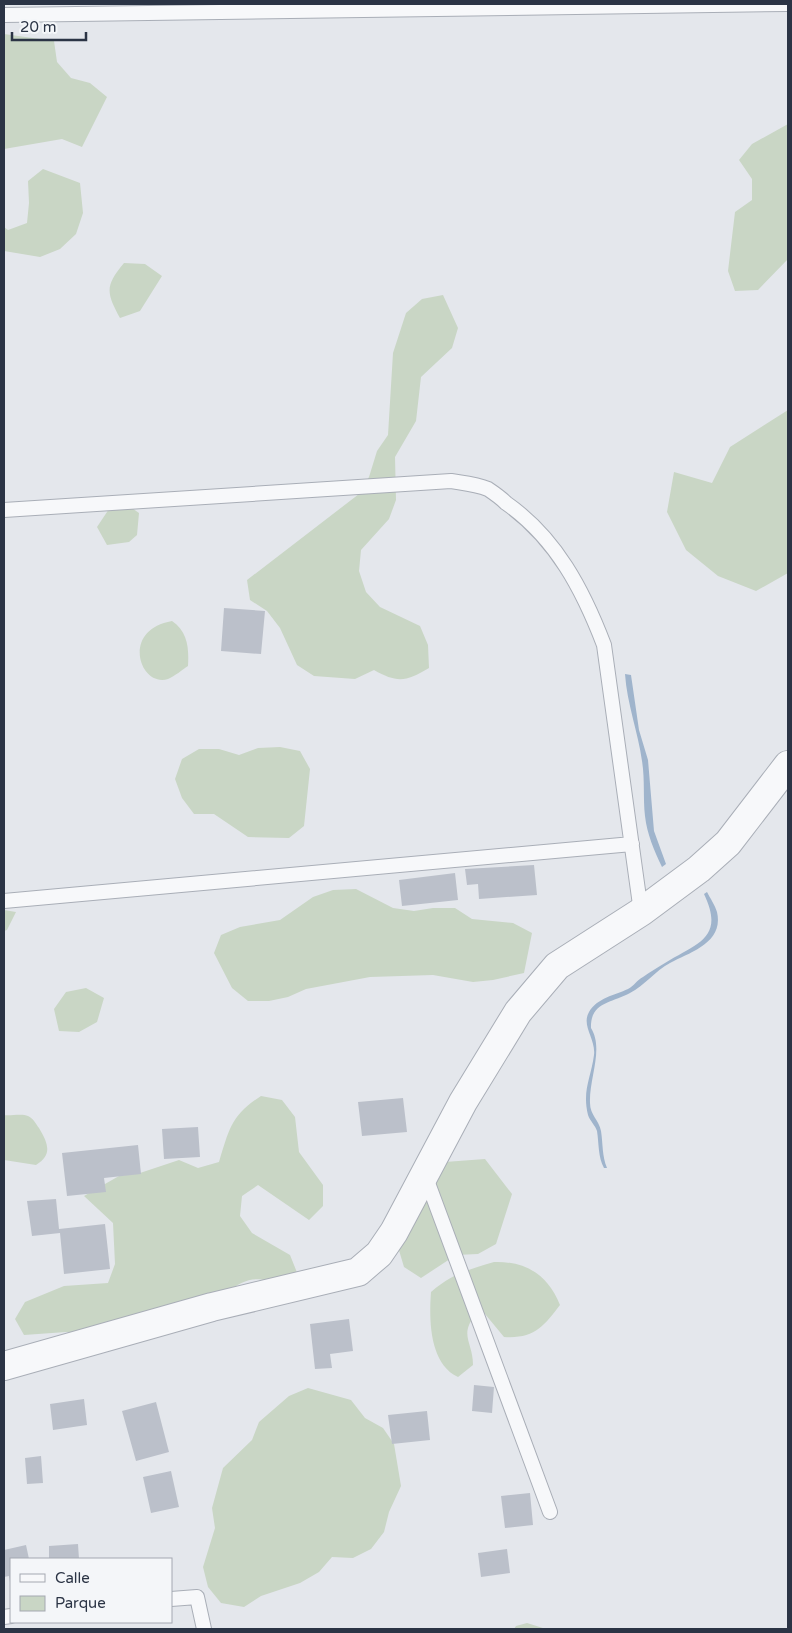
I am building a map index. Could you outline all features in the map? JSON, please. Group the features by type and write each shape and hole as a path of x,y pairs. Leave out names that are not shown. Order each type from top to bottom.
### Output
{"street":[{"path":"4,1366 212,1307 358,1272 380,1254 394,1232 463,1102 518,1012 551,972 588,944 641,912 699,869 728,843 788,765"}],"lane":[{"path":"4,15 788,4"},
{"path":"4,510 450,481 469,483 488,490 528,518 558,553 591,611 604,645 641,912"},
{"path":"4,901 632,844"},
{"path":"424,1174 550,1512"},
{"path":"172,1599 197,1597 204,1629"}],"green space":[{"path":"4,34 54,41 57,62 71,78 90,83 107,97 82,147 62,139 4,149"},
{"path":"788,124 788,259 758,290 735,291 728,271 735,212 752,200 752,179 739,160 752,144"},
{"path":"43,169 80,183 83,213 76,234 60,249 40,257 4,251 4,227 8,230 27,223 29,203 28,181"},
{"path":"124,263 145,264 162,276 140,311 120,318 112,302 110,289 113,278"},
{"path":"443,295 458,328 452,348 421,377 416,421 395,457 396,500 389,519 361,550 359,571 366,592 380,607 420,626 428,645 429,668 414,676 402,679 395,679 374,670 355,679 314,676 297,665 280,628 267,611 250,600 247,580 359,494 369,477 377,451 388,435 393,353 406,313 422,299"},
{"path":"788,410 788,573 756,591 718,576 686,550 667,512 674,472 712,483 730,447"},
{"path":"129,506 139,513 137,535 129,542 107,545 97,527 109,509"},
{"path":"172,621 184,635 188,653 188,666 168,679 158,679 150,675 143,667 140,657 140,646 146,635 156,626"},
{"path":"280,747 300,751 310,769 304,826 289,838 248,837 214,814 194,814 182,798 175,779 182,759 199,749 219,749 239,755 258,748"},
{"path":"356,889 393,908 414,911 433,908 455,908 472,919 513,923 532,933 524,973 493,980 473,982 433,975 370,977 306,989 288,997 269,1001 248,1001 232,988 214,953 221,935 240,927 280,920 313,897 333,890"},
{"path":"4,910 16,912 7,930 4,931"},
{"path":"86,988 104,998 97,1022 79,1032 59,1031 54,1009 66,992"},
{"path":"261,1096 282,1100 295,1117 299,1152 323,1185 323,1206 309,1220 258,1185 242,1196 240,1216 252,1233 290,1255 298,1275 280,1285 257,1279 245,1281 224,1294 108,1333 66,1332 24,1335 15,1319 25,1302 64,1286 108,1283 115,1264 113,1223 84,1196 119,1176 140,1173 179,1160 198,1168 219,1162 232,1124 243,1110"},
{"path":"4,1115 26,1115 34,1121 42,1133 47,1153 36,1165 4,1160"},
{"path":"485,1159 512,1194 496,1244 478,1254 456,1255 421,1278 404,1267 398,1247 445,1162"},
{"path":"494,1262 516,1264 534,1272 549,1285 560,1305 543,1325 523,1336 504,1337 485,1314 475,1315 470,1322 467,1334 473,1365 458,1377 441,1362 436,1351 431,1327 431,1292 454,1276"},
{"path":"308,1388 351,1400 365,1418 383,1428 394,1444 401,1486 389,1512 384,1532 371,1549 353,1558 332,1557 319,1572 300,1583 261,1596 244,1607 221,1603 208,1587 203,1567 215,1528 212,1508 223,1468 252,1440 259,1422 289,1396"},
{"path":"527,1623 546,1629 514,1629 516,1626"}],"water":[{"path":"625,674 631,675 639,730 648,760 654,831 666,864 662,867 651,842 646,823 642,761"},
{"path":"707,892 716,909 718,923 710,939 696,950 665,966 635,990 603,1004 594,1013 591,1028 595,1036 596,1054 590,1103 591,1111 601,1131 603,1154 607,1168 604,1168 600,1155 597,1131 588,1115 586,1106 586,1091 594,1055 587,1017 592,1007 597,1003 630,988 641,978 688,950 705,937 710,930 711,921 710,909 704,894"}],"building":[{"path":"224,608 265,611 261,654 221,651"},
{"path":"534,865 537,895 479,899 478,884 467,885 465,869"},
{"path":"455,873 458,900 402,906 399,880"},
{"path":"403,1098 407,1132 362,1136 358,1102"},
{"path":"198,1127 200,1157 164,1159 162,1129"},
{"path":"138,1145 141,1174 104,1178 106,1192 67,1196 62,1153"},
{"path":"56,1199 59,1229 105,1224 110,1269 64,1274 60,1233 32,1236 27,1201"},
{"path":"349,1319 353,1351 330,1354 332,1368 315,1369 310,1324"},
{"path":"474,1385 494,1387 492,1413 472,1411"},
{"path":"84,1399 87,1425 53,1430 50,1404"},
{"path":"156,1402 169,1452 136,1461 122,1411"},
{"path":"427,1411 430,1440 392,1444 388,1415"},
{"path":"41,1456 43,1483 27,1484 25,1458"},
{"path":"171,1471 179,1507 151,1513 143,1477"},
{"path":"530,1493 533,1525 505,1528 501,1496"},
{"path":"78,1544 79,1558 49,1558 49,1546"},
{"path":"26,1545 29,1558 10,1558 10,1582 9,1576 4,1577 4,1550"},
{"path":"507,1549 510,1573 481,1577 478,1553"}]}
